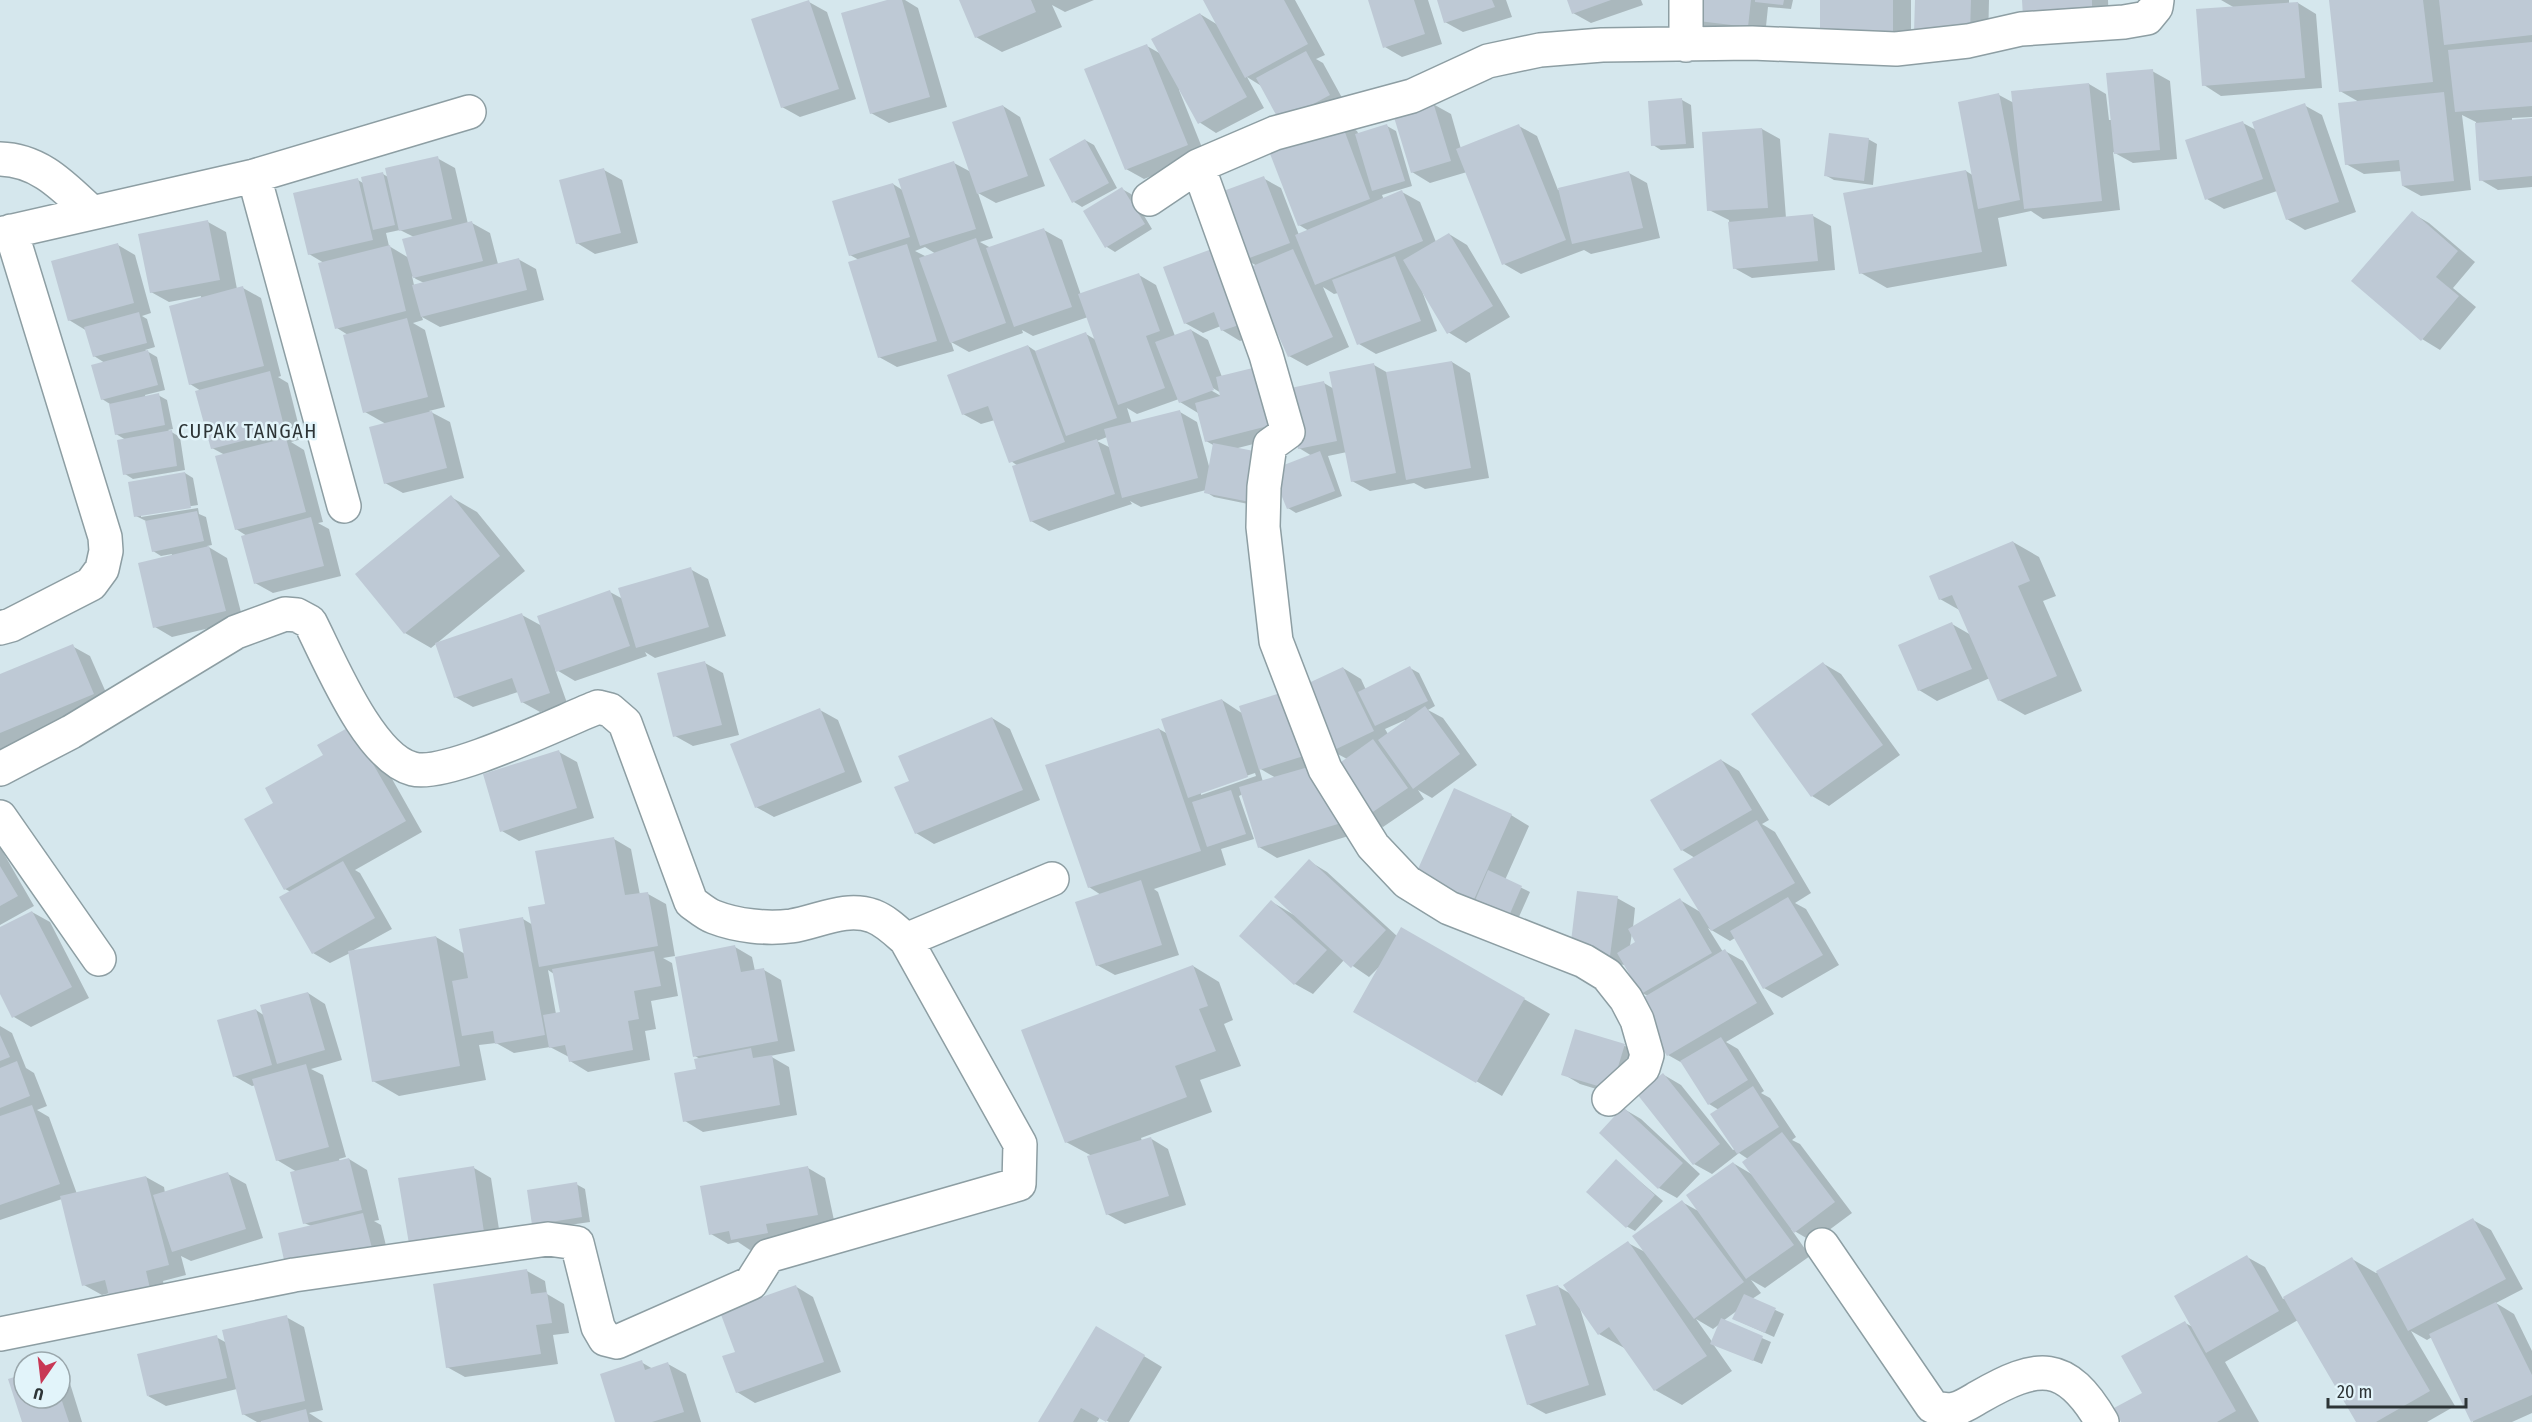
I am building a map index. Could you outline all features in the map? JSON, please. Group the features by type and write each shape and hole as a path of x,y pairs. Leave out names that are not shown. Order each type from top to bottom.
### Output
{"street":[{"path":"1686,0 1686,45"},
{"path":"1149,199 1198,166 1275,133 1412,96 1488,61 1551,49 1602,45 1752,43 1896,49 1968,41 2021,29 2124,22 2147,18 2156,7 2157,0"},
{"path":"0,628 11,625 91,584 102,569 106,551 105,537 5,233 254,176 470,112"},
{"path":"0,159 25,162 54,176 92,212"},
{"path":"1198,166 1266,355 1288,432 1270,445 1264,487 1263,526 1274,630 1276,641 1325,769 1373,846 1407,882 1449,908 1584,961 1607,975 1626,999 1637,1020 1647,1055 1642,1068 1609,1099"},
{"path":"254,176 344,506"},
{"path":"0,769 71,732 236,632 285,614 297,615 310,622 357,713 376,741 392,758 411,769 428,771 475,758 598,706 610,710 625,723 691,902 712,916 745,926 791,926 832,915 864,914 886,922 906,940 1020,1144 1019,1184 768,1256 751,1283 617,1342 605,1339 598,1327 576,1244 548,1239 294,1275 0,1334"},
{"path":"0,817 99,959"},
{"path":"906,940 1052,879"},
{"path":"1822,1245 1932,1406 1953,1412 2025,1375 2055,1374 2073,1382 2087,1397 2102,1422"}],"building":[{"path":"809,0 839,89 781,108 751,19"},
{"path":"887,0 902,0 930,97 870,114 841,13"},
{"path":"959,0 1031,0 1036,12 975,38"},
{"path":"1203,0 1284,0 1308,44 1245,78"},
{"path":"1368,0 1414,0 1425,34 1383,48"},
{"path":"1437,0 1492,0 1495,7 1444,23"},
{"path":"1567,0 1611,0 1572,14"},
{"path":"1692,0 1751,0 1748,27 1690,20"},
{"path":"1755,0 1784,0 1783,5 1755,2"},
{"path":"1820,0 1893,0 1893,36 1820,35"},
{"path":"1915,0 1971,0 1970,35 1914,33"},
{"path":"2022,0 2092,0 2092,13 2023,17"},
{"path":"2329,0 2423,0 2433,82 2339,92"},
{"path":"2439,0 2532,0 2532,35 2444,45"},
{"path":"2298,2 2305,78 2202,86 2196,9"},
{"path":"1200,13 1247,97 1198,124 1151,39"},
{"path":"2532,42 2532,106 2455,112 2448,50"},
{"path":"1147,44 1188,145 1125,170 1084,69"},
{"path":"1306,51 1330,95 1280,122 1256,78"},
{"path":"2153,69 2160,150 2114,154 2106,73"},
{"path":"2089,83 2102,201 2024,209 2011,91"},
{"path":"2444,92 2454,181 2402,186 2399,160 2345,165 2338,103"},
{"path":"1999,93 2020,200 1978,209 1958,102"},
{"path":"1682,98 1686,144 1651,146 1648,101"},
{"path":"1433,102 1451,161 1411,173 1393,114"},
{"path":"2305,103 2339,202 2286,220 2252,122"},
{"path":"1003,105 1028,176 977,194 952,122"},
{"path":"2532,118 2532,176 2479,181 2475,123"},
{"path":"1340,119 1370,199 1298,226 1267,146"},
{"path":"2243,121 2263,179 2205,200 2185,140"},
{"path":"1387,124 1405,181 1372,191 1355,134"},
{"path":"1519,124 1566,240 1502,265 1456,149"},
{"path":"1762,128 1768,208 1707,211 1702,132"},
{"path":"1829,133 1869,138 1864,181 1824,176"},
{"path":"1085,139 1109,183 1072,203 1049,159"},
{"path":"438,156 452,219 399,231 385,168"},
{"path":"954,161 976,229 920,246 898,179"},
{"path":"604,168 621,233 576,244 559,180"},
{"path":"1966,170 1982,252 1859,274 1843,193"},
{"path":"1629,171 1643,228 1572,244 1558,188"},
{"path":"383,172 395,225 373,230 361,177"},
{"path":"1264,176 1290,243 1244,260 1218,193"},
{"path":"358,178 373,240 308,255 293,193"},
{"path":"893,183 910,237 849,256 832,201"},
{"path":"1122,187 1145,224 1105,248 1083,211"},
{"path":"1402,190 1423,241 1315,285 1295,235"},
{"path":"2412,211 2458,251 2436,277 2459,296 2421,341 2351,281"},
{"path":"1813,214 1818,261 1733,269 1728,222"},
{"path":"208,220 220,280 150,293 138,234"},
{"path":"472,221 483,261 413,278 402,239"},
{"path":"1044,228 1072,307 1014,327 986,248"},
{"path":"1449,233 1493,306 1447,334 1403,260"},
{"path":"976,238 1006,323 950,343 919,258"},
{"path":"118,243 134,303 68,321 51,261"},
{"path":"907,244 937,341 878,358 848,262"},
{"path":"390,245 406,311 335,329 318,263"},
{"path":"1220,246 1248,322 1221,331 1214,312 1184,324 1163,267"},
{"path":"1293,249 1333,337 1288,357 1248,268"},
{"path":"1395,256 1421,321 1357,345 1332,280"},
{"path":"519,258 527,290 421,317 412,285"},
{"path":"1139,273 1160,331 1146,336 1165,388 1118,405 1078,294"},
{"path":"243,286 264,366 189,385 169,306"},
{"path":"139,312 147,343 93,357 84,327"},
{"path":"407,318 428,397 363,413 343,335"},
{"path":"1191,329 1214,390 1179,403 1155,342"},
{"path":"1086,332 1117,418 1066,436 1035,351"},
{"path":"1028,345 1065,442 1009,463 988,406 962,415 947,375"},
{"path":"148,350 158,385 101,400 91,365"},
{"path":"1452,361 1471,468 1406,480 1386,372"},
{"path":"1374,363 1396,473 1351,482 1329,372"},
{"path":"1265,365 1280,423 1205,442 1195,403 1220,396 1216,377"},
{"path":"270,371 285,430 211,449 195,391"},
{"path":"1324,381 1337,441 1298,449 1286,389"},
{"path":"159,393 165,425 115,435 109,404"},
{"path":"1180,410 1198,478 1122,498 1104,429"},
{"path":"432,411 447,468 384,484 369,427"},
{"path":"172,430 177,466 123,475 117,440"},
{"path":"286,438 306,512 235,530 215,456"},
{"path":"1097,439 1115,494 1030,522 1012,466"},
{"path":"1213,443 1259,452 1250,502 1204,493"},
{"path":"1320,451 1335,491 1287,509 1271,470"},
{"path":"185,472 191,508 134,517 128,482"},
{"path":"451,495 500,556 404,634 355,574"},
{"path":"197,511 204,541 152,552 145,521"},
{"path":"311,517 324,566 254,584 241,536"},
{"path":"2013,541 2030,581 2018,586 2057,676 1998,701 1952,595 1939,600 1929,576"},
{"path":"209,546 226,611 153,628 138,563"},
{"path":"691,567 709,627 636,648 618,588"},
{"path":"610,590 630,646 556,672 537,616"},
{"path":"522,613 550,693 521,703 512,678 454,698 435,643"},
{"path":"1952,622 1972,669 1918,691 1898,645"},
{"path":"73,644 94,694 0,733 0,674"},
{"path":"705,661 722,725 673,737 657,673"},
{"path":"1823,662 1883,745 1811,797 1751,714"},
{"path":"1410,666 1428,701 1375,726 1358,692"},
{"path":"1343,667 1374,731 1330,752 1300,687"},
{"path":"1287,691 1307,755 1259,770 1239,706"},
{"path":"1222,699 1248,777 1188,798 1161,719"},
{"path":"1425,706 1460,754 1413,789 1378,740"},
{"path":"820,708 845,772 755,808 730,744"},
{"path":"992,717 1023,790 915,834 894,787 909,781 898,756"},
{"path":"351,726 406,821 284,890 244,819 273,803 265,788 323,755 317,745"},
{"path":"1159,728 1201,851 1088,888 1045,765"},
{"path":"1373,739 1408,788 1364,818 1330,770"},
{"path":"559,750 577,808 500,832 483,774"},
{"path":"1721,759 1752,810 1681,851 1650,800"},
{"path":"1319,764 1338,824 1258,848 1239,787"},
{"path":"1454,788 1512,814 1472,904 1414,878"},
{"path":"1231,790 1246,834 1207,847 1192,802"},
{"path":"1757,820 1795,883 1711,931 1673,869"},
{"path":"614,837 625,895 648,892 658,946 539,967 528,907 545,904 535,851"},
{"path":"1309,859 1386,930 1351,968 1274,897"},
{"path":"343,861 375,918 312,954 279,897"},
{"path":"0,866 18,896 0,906"},
{"path":"1488,870 1522,886 1505,925 1471,910"},
{"path":"1141,880 1162,945 1096,966 1075,902"},
{"path":"1577,891 1618,896 1610,956 1570,950"},
{"path":"1788,897 1823,955 1763,989 1730,931"},
{"path":"1680,898 1712,953 1641,994 1617,953 1635,942 1628,929"},
{"path":"1271,900 1327,950 1294,985 1239,936"},
{"path":"32,911 72,987 12,1018 0,994 0,927"},
{"path":"523,917 545,1035 495,1044 493,1031 462,1036 452,981 468,978 459,929"},
{"path":"1401,927 1525,998 1476,1083 1353,1012"},
{"path":"436,936 460,1066 372,1082 348,951"},
{"path":"735,945 741,972 764,968 778,1041 693,1057 675,957"},
{"path":"1725,949 1757,1003 1667,1056 1634,1003"},
{"path":"654,951 661,986 634,991 639,1019 628,1021 633,1050 569,1062 565,1045 549,1048 543,1015 560,1012 552,969"},
{"path":"1193,965 1208,1006 1199,1009 1216,1051 1175,1066 1187,1097 1065,1143 1021,1030"},
{"path":"308,992 325,1050 277,1064 260,1005"},
{"path":"256,1009 272,1065 233,1077 217,1020"},
{"path":"1575,1029 1625,1044 1611,1090 1561,1075"},
{"path":"0,1035 10,1057 0,1061"},
{"path":"1721,1037 1748,1080 1708,1105 1680,1061"},
{"path":"751,1048 753,1058 772,1055 780,1105 683,1122 674,1073 696,1069 694,1059"},
{"path":"17,1061 30,1096 0,1108 0,1068"},
{"path":"306,1064 329,1147 276,1161 252,1079"},
{"path":"1663,1073 1720,1144 1693,1165 1637,1094"},
{"path":"1753,1086 1779,1127 1737,1154 1710,1114"},
{"path":"32,1105 60,1184 0,1205 0,1116"},
{"path":"1623,1107 1683,1163 1658,1189 1599,1133"},
{"path":"1782,1132 1835,1202 1794,1233 1742,1162"},
{"path":"1151,1137 1169,1196 1106,1215 1087,1156"},
{"path":"349,1158 362,1210 303,1224 290,1172"},
{"path":"1616,1159 1655,1195 1626,1228 1586,1192"},
{"path":"1733,1162 1794,1245 1746,1279 1686,1195"},
{"path":"474,1166 484,1232 409,1244 398,1178"},
{"path":"808,1166 818,1215 766,1224 768,1233 731,1240 729,1231 709,1235 700,1186"},
{"path":"228,1172 246,1229 172,1252 153,1195"},
{"path":"146,1176 169,1265 146,1271 151,1293 111,1304 105,1280 82,1286 60,1196"},
{"path":"577,1182 582,1217 532,1225 527,1190"},
{"path":"1682,1200 1744,1282 1694,1319 1632,1236"},
{"path":"363,1213 372,1248 286,1269 278,1233"},
{"path":"2473,1218 2506,1279 2408,1331 2376,1271"},
{"path":"1628,1241 1707,1356 1654,1391 1609,1327 1598,1335 1563,1285"},
{"path":"2247,1255 2279,1311 2206,1353 2174,1296"},
{"path":"2352,1257 2430,1391 2376,1422 2356,1422 2283,1297"},
{"path":"527,1269 531,1294 547,1292 552,1323 536,1325 541,1354 446,1368 433,1284"},
{"path":"796,1285 824,1362 736,1393 722,1356 735,1352 720,1312"},
{"path":"1558,1285 1589,1385 1527,1405 1505,1335 1536,1325 1526,1295"},
{"path":"1744,1294 1776,1308 1765,1333 1732,1319"},
{"path":"2496,1302 2532,1375 2532,1395 2471,1422 2429,1334"},
{"path":"287,1315 305,1401 242,1415 222,1330"},
{"path":"1721,1318 1763,1336 1753,1361 1710,1344"},
{"path":"2185,1321 2236,1411 2217,1422 2121,1422 2114,1408 2142,1393 2121,1356"},
{"path":"1096,1326 1145,1355 1106,1422 1081,1408 1073,1422 1038,1422"},
{"path":"217,1335 227,1378 147,1396 137,1354"},
{"path":"642,1360 645,1370 668,1362 684,1412 652,1422 615,1422 600,1374"},
{"path":"12,1378 12,1391 8,1379"},
{"path":"306,1409 309,1422 261,1422 261,1421"},
{"path":"18,1410 65,1410 69,1422 22,1422"}],"district":[{"name":"CUPAK TANGAH","path":"248,431"}]}
